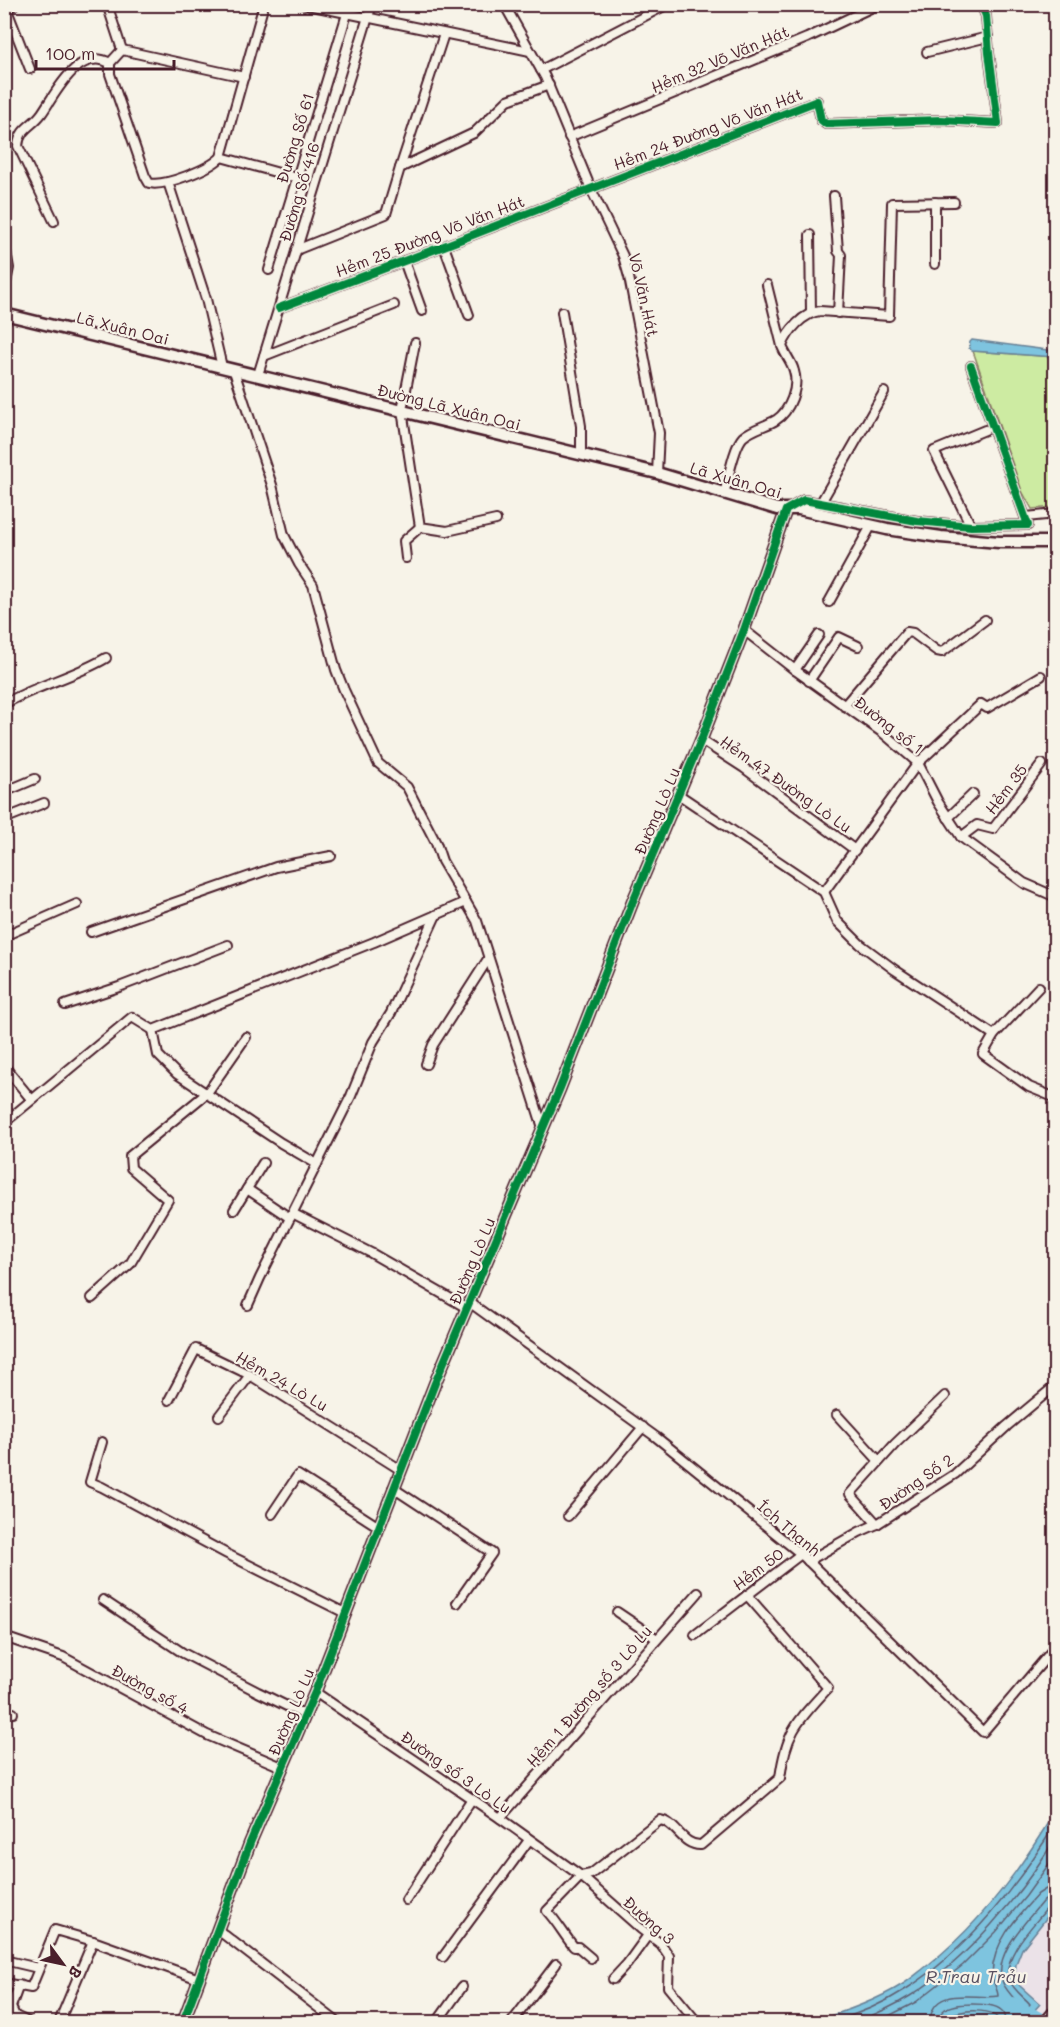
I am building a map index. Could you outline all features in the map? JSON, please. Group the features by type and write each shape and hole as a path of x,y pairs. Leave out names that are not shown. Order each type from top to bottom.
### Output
{"main road":[{"name":"Lã Xuân Oai","path":"4,314 234,371"},
{"name":"Đường Lã Xuân Oai","path":"234,371 657,473"},
{"name":"Lã Xuân Oai","path":"657,473 786,510 799,509 914,534 988,541 1056,542"}],"street":[{"path":"15,4 6,10 30,69"},
{"path":"107,4 122,50"},
{"path":"122,50 110,63 110,74 144,176 149,183 157,185 168,182 214,164 221,157 264,4"},
{"path":"303,4 530,51"},
{"name":"Đường Số 61","path":"269,270 350,4"},
{"name":"Đường Số 416","path":"258,375 372,4"},
{"name":"Võ Văn Hát","path":"504,4 549,85 591,189 623,256 659,433 657,473"},
{"path":"541,69 668,4"},
{"name":"Hẻm 32 Võ Văn Hát","path":"569,137 807,38 879,4"},
{"path":"925,8 941,4"},
{"path":"927,52 988,37 986,16 981,4"},
{"path":"296,250 386,214 444,33"},
{"name":"Hẻm 24 Đường Võ Văn Hát","path":"591,189 817,101 821,120 826,124 941,120 998,123 988,37"},
{"path":"122,50 243,77"},
{"path":"54,221 18,146 19,136 39,116 57,89 79,65 91,59 101,58 110,63"},
{"path":"400,168 474,133 508,100 549,85"},
{"path":"221,157 297,178"},
{"path":"168,182 206,299 222,367"},
{"name":"Hẻm 25 Đường Võ Văn Hát","path":"279,308 591,189"},
{"path":"834,196 838,251 841,255 838,313"},
{"path":"935,202 935,264"},
{"path":"811,312 889,316 892,203 954,202"},
{"path":"782,346 785,338 811,312 810,235"},
{"path":"4,240 9,268 4,291"},
{"path":"444,246 469,315"},
{"path":"404,261 422,311"},
{"path":"724,494 743,437 777,419 785,412 796,382 795,371 782,346 767,285"},
{"path":"264,356 394,305"},
{"path":"562,312 581,426 581,454"},
{"path":"415,342 402,410 420,527"},
{"path":"971,366 1027,521"},
{"path":"234,371 272,485 284,535 313,585 336,670 344,690 378,763 407,787 436,843 442,861 477,921 543,1128"},
{"path":"820,504 884,392"},
{"path":"971,526 934,451 985,430"},
{"path":"786,510 804,500 899,519 971,526 1027,521 1056,514"},
{"name":"Đường Lò Lu","path":"183,2022 250,1843 315,1692 393,1488 543,1128 633,901 701,741 744,630 786,510"},
{"path":"406,558 404,541 420,527 447,531 496,520"},
{"path":"829,602 871,526"},
{"path":"844,706 907,632 913,633 942,652 985,620"},
{"name":"Đường số 1","path":"744,630 809,681 883,733 918,763 938,802 961,837 1024,883 1056,897"},
{"path":"795,670 819,635"},
{"path":"809,681 839,637 858,646"},
{"path":"4,704 106,658"},
{"path":"824,892 918,763 981,704 987,708 1041,676"},
{"name":"Hẻm 47 Đường Lò Lu","path":"701,741 744,768 855,850"},
{"name":"Hẻm 35","path":"961,837 977,825 993,829 1042,764"},
{"path":"4,792 34,780"},
{"path":"678,794 824,892 837,921 860,944 895,970 994,1035"},
{"path":"948,818 973,794"},
{"path":"4,819 44,803"},
{"path":"91,932 276,867 331,856"},
{"path":"153,1030 466,902"},
{"path":"4,936 77,904"},
{"path":"248,1305 351,1096 373,1042 391,1013 436,915"},
{"path":"65,1005 228,945"},
{"path":"426,1064 433,1045 488,959"},
{"path":"1039,987 994,1035 982,1054 1029,1087 1056,1098"},
{"path":"4,1123 132,1017 153,1030 158,1055 177,1074 281,1143 317,1164"},
{"path":"92,1298 130,1264 168,1200 131,1168 130,1156 207,1093 246,1037"},
{"path":"4,1066 31,1099"},
{"path":"234,1210 263,1163"},
{"name":"Ích Thạnh","path":"248,1189 291,1215 371,1252 468,1305 643,1427 801,1554 983,1731 1056,1646"},
{"name":"Hẻm 24 Lò Lu","path":"169,1400 196,1349 250,1375 401,1470"},
{"path":"219,1416 250,1375"},
{"name":"Đường Số 2","path":"808,1561 877,1524 955,1474 1056,1385"},
{"path":"877,1524 850,1494 879,1461 945,1396"},
{"path":"837,1415 879,1461"},
{"path":"568,1516 643,1427"},
{"path":"102,1442 90,1482 345,1613"},
{"path":"272,1514 298,1475 380,1527"},
{"path":"393,1488 492,1553 457,1603"},
{"name":"Hẻm 50","path":"696,1635 801,1554"},
{"name":"Hẻm 1 Đường số 3 Lò Lu","path":"500,1818 698,1593"},
{"path":"591,1958 578,1947 574,1947 561,1933 559,1924 547,1911 581,1876 591,1874 660,1820 666,1822 691,1843 701,1845 780,1778 783,1757 793,1729 828,1688 747,1595"},
{"path":"103,1600 183,1653 305,1715"},
{"path":"618,1612 657,1639"},
{"name":"Đường số 4","path":"4,1637 63,1656 207,1735 282,1767"},
{"name":"Đường số 3 Lò Lu","path":"315,1692 581,1876"},
{"path":"406,1900 471,1800"},
{"path":"443,1957 530,1840"},
{"name":"Đường 3","path":"581,1876 668,1952 668,1987 697,2022"},
{"path":"4,1983 32,1988 55,1930 93,1941 199,1979"},
{"path":"218,1930 337,2022"},
{"path":"613,1979 648,1935"},
{"path":"59,2022 93,1941"},
{"path":"4,1960 38,1968"},
{"path":"512,2022 556,1964"},
{"path":"19,1985 11,2007 15,2019 28,2022"},
{"path":"437,2022 462,1987"},
{"path":"1044,2022 1056,2008"}],"shaded area":[{"path":"1055,1907 1055,2022 932,2022 1022,1949"}],"green space":[{"path":"973,351 1055,357 1055,507 1032,509 1022,491"}],"water":[{"path":"972,340 1055,351 1055,357 972,351 969,348"},
{"name":"R.Trau Trảu","path":"1055,1811 1055,1907 1022,1949 1016,1964 1015,1976 1020,1986 1040,2004 1024,2022 1001,2022 977,2018 940,2022 810,2022 881,1996 909,1980 947,1949 999,1894"}],"waterway":[{"path":"1012,2005 1042,2022"}],"cycle path":[{"path":"279,308 817,101 821,120 826,124 941,120 998,123 986,16 981,4"},
{"path":"183,2022 250,1843 315,1692 435,1383 560,1088 633,901 701,740 744,630 786,510 804,500 917,521 971,526 1028,525 971,366"}]}
